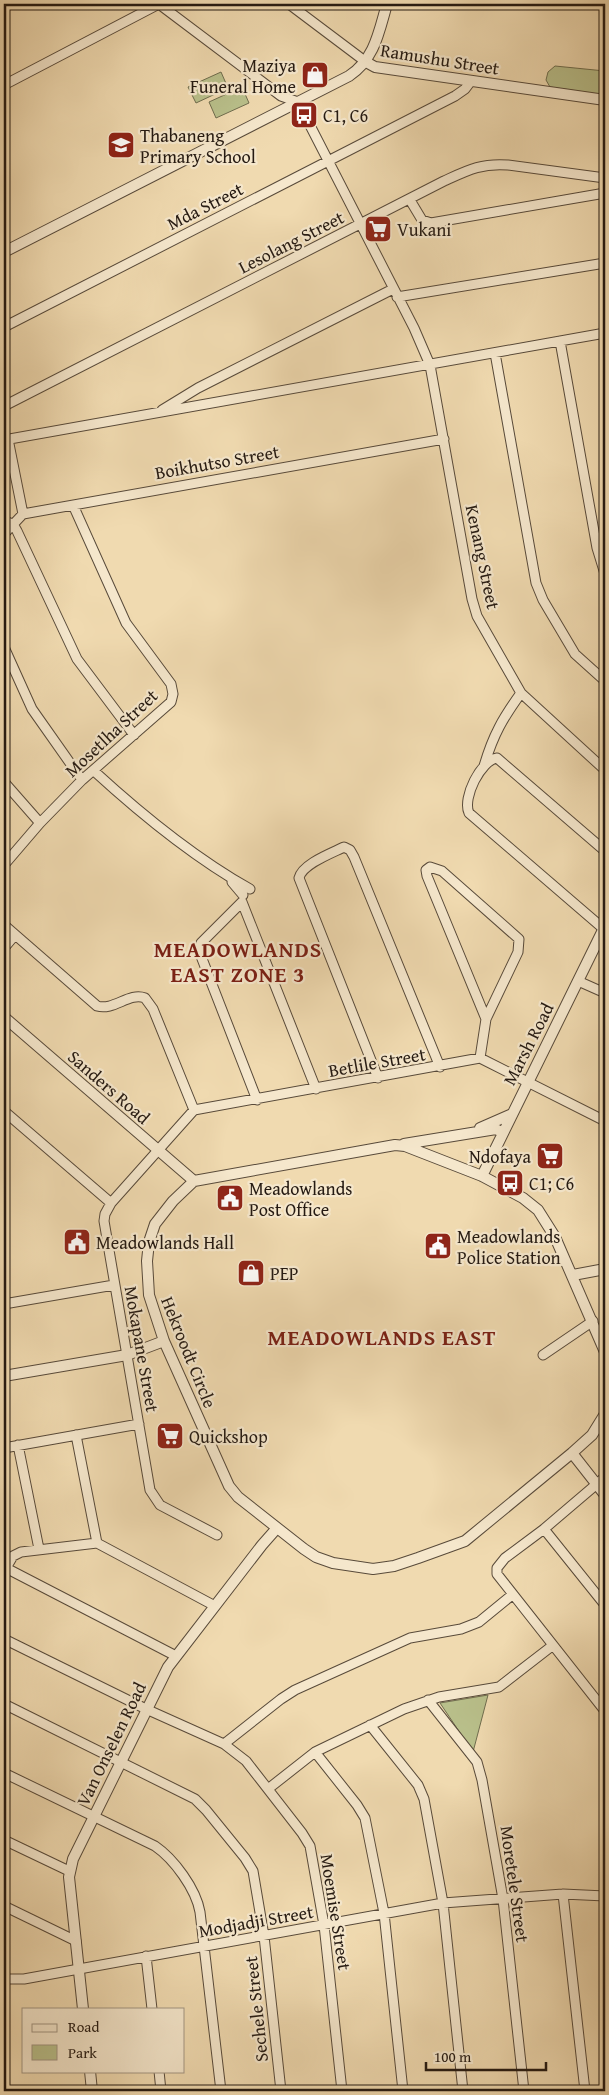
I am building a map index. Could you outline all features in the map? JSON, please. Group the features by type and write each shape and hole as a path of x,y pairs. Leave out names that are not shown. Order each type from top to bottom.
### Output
{"street":[{"path":"4,85 159,4 282,96 298,102"},
{"name":"Ramushu Street","path":"289,4 375,67 605,100"},
{"path":"4,252 349,76 366,62 376,40 387,4"},
{"name":"Mda Street","path":"4,327 455,96 465,89 471,81"},
{"name":"Kenang Street","path":"298,102 430,365 475,610 521,692 605,770"},
{"name":"Lesolang Street","path":"4,406 444,181 477,166 486,164 556,170 605,178"},
{"path":"410,200 422,220 431,223 605,193"},
{"path":"157,412 198,388 395,293 605,263"},
{"path":"4,534 8,522 23,514 6,439 605,333"},
{"path":"560,341 597,548 605,574"},
{"path":"495,352 536,583 543,600 575,654 605,681"},
{"name":"Boikhutso Street","path":"23,514 444,439"},
{"name":"Mosetlha Street","path":"4,865 40,823 82,780 94,772 171,702 173,691 171,684 126,623 73,505"},
{"path":"8,522 77,659 134,735"},
{"path":"4,647 32,708 82,780"},
{"path":"521,692 492,738 484,766 470,792 467,805 468,811 605,928"},
{"path":"484,766 490,760 497,758 605,851"},
{"path":"94,772 172,837 227,876 245,895 316,1089"},
{"path":"4,782 40,823"},
{"path":"378,1078 299,878 300,872 307,866 344,847 350,850 440,1067"},
{"path":"486,1019 427,876 426,870 432,867 442,871 519,939 518,952 486,1019 480,1058 605,1121"},
{"path":"245,895 201,943 199,949 257,1100"},
{"path":"4,925 97,1006 110,1007 136,997 145,998 153,1010 194,1110 159,1151"},
{"name":"Marsh Road","path":"482,1176 605,928"},
{"path":"4,948 15,935"},
{"path":"578,981 605,993"},
{"name":"Sanders Road","path":"4,1017 194,1181"},
{"name":"Betlile Street","path":"194,1110 440,1067 480,1058"},
{"path":"4,1111 111,1203"},
{"path":"468,1134 512,1114"},
{"path":"194,1181 496,1129 502,1133"},
{"path":"395,1145 419,1150 482,1176 523,1198 538,1210 546,1219 573,1275 605,1352"},
{"name":"Mokapane Street","path":"159,1151 111,1203 105,1214 104,1221 150,1490 155,1500 172,1512 216,1535"},
{"name":"Hekroodt Circle","path":"194,1181 163,1213 155,1224 149,1242 146,1261 149,1295 164,1341 229,1486 238,1497 277,1528 304,1549 324,1561 373,1569 394,1566 448,1549 465,1541 592,1435 605,1414"},
{"path":"573,1275 605,1269"},
{"path":"4,1304 114,1285"},
{"path":"543,1355 592,1321"},
{"path":"4,1376 127,1355 164,1341"},
{"path":"4,1448 139,1424"},
{"path":"76,1435 97,1543"},
{"path":"18,1445 39,1549"},
{"path":"572,1453 605,1495"},
{"path":"605,1477 544,1529 500,1563 497,1568 500,1580 605,1711"},
{"name":"Van Onselen Road","path":"69,1871 161,1679 214,1606 277,1528"},
{"path":"544,1529 605,1605"},
{"path":"176,1656 5,1567 13,1556 20,1552 97,1543 214,1606"},
{"path":"224,1744 295,1690 403,1641 429,1634 461,1629 479,1622 512,1595"},
{"name":"Moemise Street","path":"4,1639 146,1709 224,1744 246,1761 302,1833 310,1846 324,1925 342,2091"},
{"path":"268,1789 315,1752 370,1725 428,1700 499,1687 552,1646"},
{"name":"Moretele Street","path":"428,1700 470,1753 479,1768 502,1899 524,2091"},
{"name":"Sechele Street","path":"4,1704 195,1799 206,1810 250,1866 264,1936 281,2091"},
{"path":"370,1725 404,1766 420,1791 427,1816 443,1904 463,2091"},
{"path":"315,1752 365,1818 384,1913 403,2091"},
{"path":"4,1773 155,1846 167,1856 190,1885 198,1900 221,2091"},
{"path":"4,1840 69,1871 83,2008"},
{"path":"563,1894 585,2091"},
{"name":"Modjadji Street","path":"4,1979 24,1979 384,1913 443,1904 563,1894 605,1896"},
{"path":"4,1906 76,1941"},
{"path":"146,1956 152,2008"},
{"path":"90,2072 92,2091"},
{"path":"159,2072 161,2091"}],"green space":[{"path":"555,66 605,71 605,95 550,87 546,80 548,72"},
{"path":"221,72 228,88 196,103 188,87"},
{"path":"242,87 249,103 216,118 209,102"},
{"path":"488,1695 473,1752 440,1703"}],"railway":[{"path":"592,4 605,7"}],"place":[{"name":"Maziya Funeral Home","path":"315,75"},
{"name":"C1, C6","path":"304,115"},
{"name":"Thabaneng Primary School","path":"121,145"},
{"name":"Vukani","path":"378,229"},
{"name":"Ndofaya","path":"550,1156"},
{"name":"C1; C6","path":"510,1183"},
{"name":"Meadowlands Post Office","path":"230,1198"},
{"name":"Meadowlands Hall","path":"77,1242"},
{"name":"Meadowlands Police Station","path":"438,1246"},
{"name":"PEP","path":"251,1273"},
{"name":"Quickshop","path":"170,1436"}],"district":[{"name":"MEADOWLANDS EAST ZONE 3","path":"238,962"},
{"name":"MEADOWLANDS EAST","path":"382,1337"}]}
